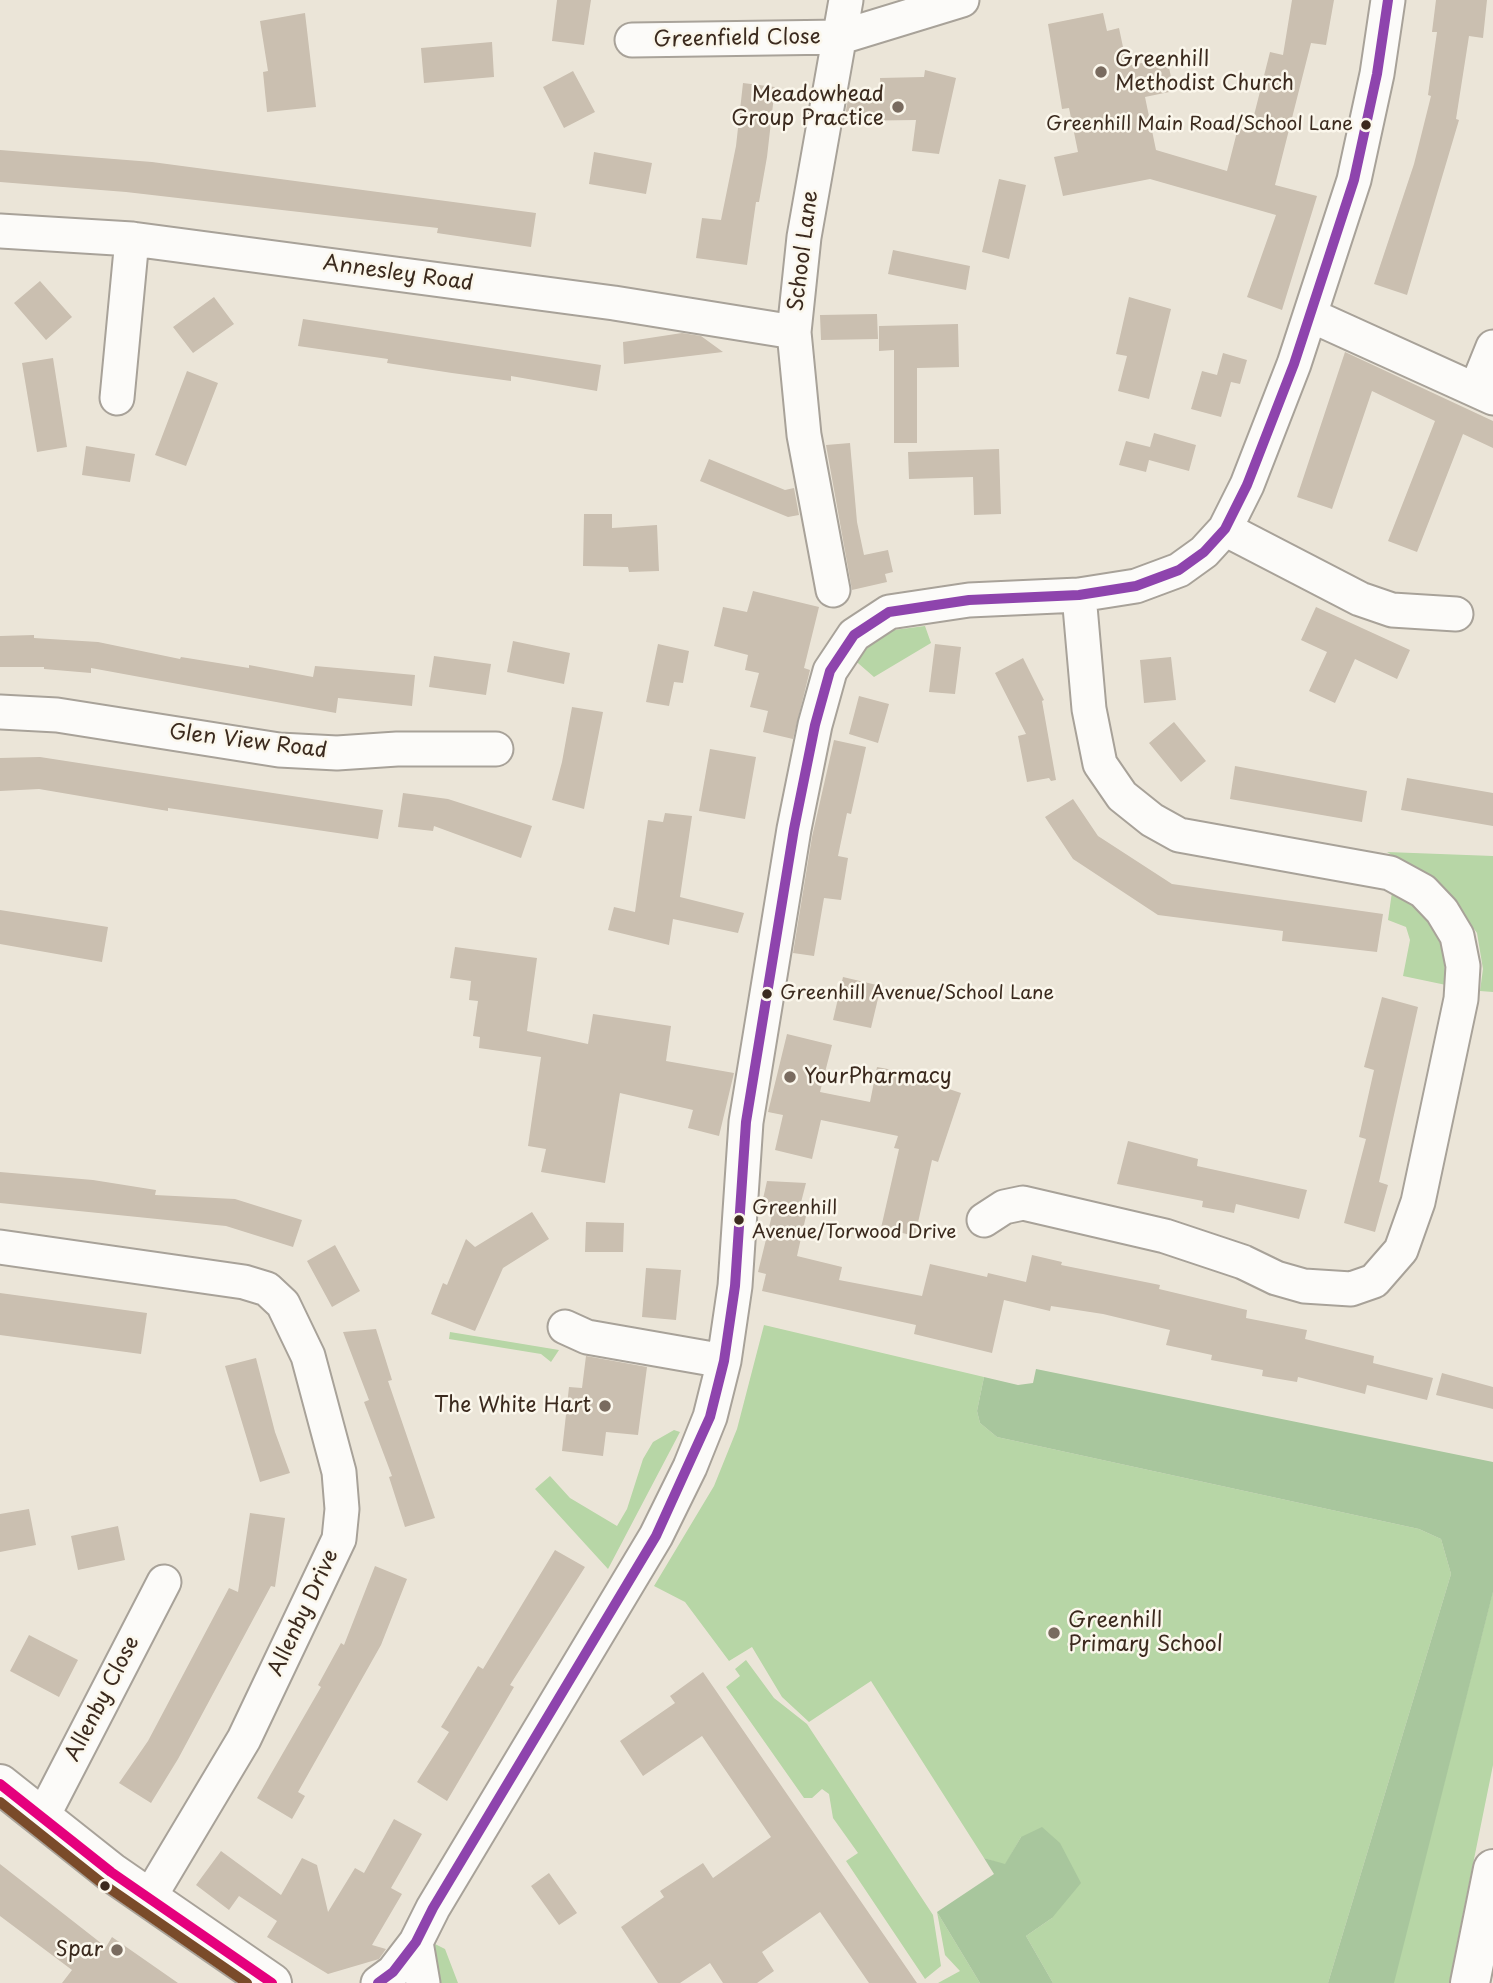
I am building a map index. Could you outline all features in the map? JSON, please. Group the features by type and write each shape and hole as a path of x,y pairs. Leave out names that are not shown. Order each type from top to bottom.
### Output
{"street":[{"name":"School Lane","path":"833,590 804,435 794,332 808,210 846,0"},
{"path":"841,37 962,0"},
{"path":"378,1983 393,1972 416,1942 433,1908 656,1536 690,1467 710,1417 724,1361 735,1286 746,1122 794,829 815,726 830,671 847,642 876,618 889,612 969,600 1079,594 1136,586 1179,570 1204,552 1225,529 1247,485 1310,316 1354,180 1367,127 1388,0"},
{"name":"Greenfield Close","path":"632,40 841,37"},
{"name":"Annesley Road","path":"0,231 132,239 614,303 794,332"},
{"path":"117,398 132,239"},
{"path":"1310,316 1484,393 1493,347"},
{"path":"1225,529 1360,599 1392,610 1456,614"},
{"path":"984,1220 1004,1207 1023,1203 1165,1236 1304,1286 1351,1289 1374,1281 1401,1250 1418,1202 1461,999 1463,966 1457,936 1442,911 1423,891 1390,873 1179,835 1152,820 1122,796 1100,764 1089,709 1079,594"},
{"name":"Glen View Road","path":"0,712 57,715 279,750 337,753 397,749 496,749"},
{"name":"Allenby Drive","path":"0,1247 244,1282 267,1289 283,1304 308,1356 339,1472 342,1509 339,1539 244,1739 149,1898"},
{"path":"565,1328 587,1337 724,1361"},
{"name":"Allenby Close","path":"43,1816 164,1582"},
{"path":"0,1784 149,1898 272,1983"},
{"path":"1470,1983 1493,1869"},
{"path":"416,1942 423,1983"}],"green space":[{"path":"925,626 931,643 874,677 851,657 886,631"},
{"path":"1387,852 1493,856 1493,992 1480,991 1483,969 1477,933 1444,888"},
{"path":"1392,892 1412,897 1429,919 1443,945 1446,985 1403,976 1410,940 1406,927 1388,920"},
{"path":"764,1325 984,1377 977,1411 980,1423 997,1437 1419,1529 1441,1539 1451,1574 1328,1983 1053,1983 1026,1936 1052,1918 1021,1837 1005,1865 984,1858 871,1681 809,1722 782,1697 752,1647 729,1661 685,1602 654,1586 714,1486 737,1429"},
{"path":"450,1332 559,1350 551,1362 541,1354 449,1339"},
{"path":"1036,1369 1493,1462 1493,1592 1394,1983 1328,1983 1451,1574 1441,1539 1419,1529 997,1437 980,1423 977,1411 984,1377 1018,1385 1033,1383"},
{"path":"674,1430 680,1432 608,1569 535,1489 550,1476 570,1498 617,1526 627,1509 643,1459 653,1442"},
{"path":"1493,1591 1493,1765 1449,1983 1393,1983"},
{"path":"746,1660 774,1698 807,1724 933,1915 941,1966 925,1979 846,1861 858,1853 833,1818 829,1794 822,1789 812,1798 804,1798 726,1687 740,1676 735,1669"},
{"path":"1042,1827 1060,1843 1081,1883 1052,1918 1026,1936 1053,1983 980,1983 937,1912 994,1874 984,1858 1005,1864 1021,1837"},
{"path":"937,1912 980,1983 938,1983 960,1971 945,1955"},
{"path":"431,1942 445,1949 458,1983 437,1983"}],"building":[{"path":"557,0 591,0 584,45 552,41"},
{"path":"1292,0 1334,0 1326,45 1311,43 1275,185 1317,196 1282,310 1247,297 1276,215 1150,179 1063,196 1054,157 1078,152 1069,108 1062,109 1048,24 1103,13 1107,31 1119,28 1127,66 1167,58 1174,91 1145,97 1156,150 1227,171 1238,128 1250,131 1270,52 1283,55"},
{"path":"1436,0 1487,0 1483,38 1469,36 1456,119 1459,120 1407,295 1374,284 1414,164 1431,96 1428,95 1437,32 1432,32"},
{"path":"305,13 316,107 267,112 263,72 268,71 260,21"},
{"path":"492,42 494,77 424,83 421,48"},
{"name":"Meadowhead Group Practice","path":"925,70 956,78 939,154 912,151 916,120 844,121 849,94 881,93 880,78 924,77"},
{"path":"573,71 595,112 564,128 543,87"},
{"path":"743,83 775,87 767,157 759,202 756,202 747,265 696,258 702,218 721,220 736,146"},
{"path":"0,150 152,162 536,213 531,247 437,233 438,228 126,192 0,182"},
{"path":"594,152 652,163 646,194 589,184"},
{"path":"999,179 1026,185 1009,259 982,252"},
{"path":"893,250 970,266 966,290 888,274"},
{"path":"40,281 72,317 46,340 14,303"},
{"path":"214,297 234,324 193,353 173,327"},
{"path":"1129,297 1171,309 1149,399 1118,391 1127,356 1116,354"},
{"path":"877,314 878,339 821,340 820,315"},
{"path":"303,319 601,365 597,391 511,376 511,381 452,373 387,363 388,359 298,346"},
{"path":"958,324 959,367 917,368 917,443 894,443 894,350 879,351 879,326"},
{"path":"682,333 701,336 723,352 624,364 623,342"},
{"path":"1345,352 1493,421 1493,448 1463,434 1417,552 1388,541 1435,421 1372,391 1332,509 1297,497"},
{"path":"1223,353 1247,360 1240,384 1231,382 1221,417 1191,409 1202,371 1217,375"},
{"path":"53,358 67,447 37,452 22,363"},
{"path":"187,371 218,383 186,466 155,455"},
{"path":"1154,433 1196,445 1189,471 1149,460 1146,472 1119,465 1126,441 1150,447"},
{"path":"850,443 857,522 864,555 888,550 893,572 885,574 887,582 852,590 826,445"},
{"path":"86,446 135,454 130,482 82,475"},
{"path":"999,449 1001,514 974,515 973,477 909,479 908,452"},
{"path":"709,459 785,490 794,488 799,515 788,517 700,481"},
{"path":"584,514 612,514 612,528 657,525 659,571 629,572 628,567 583,566"},
{"path":"753,591 819,607 804,668 810,670 793,739 763,732 768,711 750,707 759,673 745,670 748,655 714,646 723,607 747,612"},
{"path":"1316,607 1410,650 1397,679 1355,659 1335,703 1309,691 1327,652 1301,640"},
{"path":"34,635 34,638 98,642 180,659 181,657 249,668 249,665 313,677 315,666 415,675 412,706 338,698 336,713 91,668 91,673 44,667 0,667 0,636"},
{"path":"513,641 570,653 564,684 507,672"},
{"path":"658,644 689,651 683,683 674,682 669,706 646,702"},
{"path":"935,644 961,647 955,694 929,692"},
{"path":"434,656 491,664 486,695 429,687"},
{"path":"1171,657 1176,700 1144,703 1140,660"},
{"path":"1023,658 1044,700 1042,701 1056,780 1051,781 1049,778 1027,782 1018,736 1026,734 995,673"},
{"path":"859,696 889,704 878,743 849,734"},
{"path":"572,707 603,712 584,809 552,800"},
{"path":"1174,722 1206,761 1181,782 1149,743"},
{"path":"834,740 866,747 851,814 847,813 838,856 848,858 841,900 824,898 814,956 793,953 812,837"},
{"path":"710,749 756,757 745,819 699,811"},
{"path":"40,757 383,810 378,839 168,808 168,811 39,789 0,791 0,758"},
{"path":"1235,766 1367,791 1362,822 1230,799"},
{"path":"1407,778 1493,793 1493,826 1401,810"},
{"path":"403,793 448,799 532,826 521,858 434,826 433,831 398,827"},
{"path":"1073,799 1098,836 1172,884 1383,914 1377,952 1282,941 1283,931 1158,915 1073,859 1045,817"},
{"path":"665,813 692,816 680,897 744,913 738,933 673,919 669,945 608,930 614,907 635,912 648,820 663,822"},
{"path":"0,910 108,927 102,962 0,944"},
{"path":"455,947 537,958 527,1031 588,1044 593,1014 671,1026 666,1061 734,1073 719,1136 688,1128 693,1110 620,1093 605,1183 541,1172 546,1149 528,1146 541,1057 479,1048 480,1037 473,1036 478,1001 469,1000 471,981 450,978"},
{"path":"843,977 881,986 871,1028 833,1020"},
{"path":"1382,997 1418,1007 1379,1182 1388,1185 1375,1232 1344,1223 1366,1139 1359,1137 1374,1070 1364,1067"},
{"path":"787,1034 832,1045 820,1092 870,1102 877,1067 914,1074 913,1077 961,1093 938,1162 932,1160 915,1236 881,1228 899,1149 894,1148 898,1136 821,1120 812,1159 775,1150 783,1115 768,1112"},
{"path":"1128,1141 1198,1159 1197,1166 1307,1190 1299,1219 1236,1204 1234,1213 1202,1207 1203,1201 1117,1184"},
{"path":"0,1172 93,1180 156,1190 155,1195 235,1199 302,1220 293,1247 226,1226 0,1203"},
{"path":"767,1181 806,1183 798,1214 806,1216 797,1256 842,1267 839,1280 922,1296 930,1264 987,1277 988,1273 1026,1282 1032,1255 1062,1262 1061,1265 1160,1285 1159,1289 1247,1310 1246,1318 1307,1330 1305,1339 1374,1356 1373,1363 1433,1378 1427,1400 1367,1385 1365,1394 1298,1377 1297,1382 1262,1376 1263,1370 1211,1360 1212,1355 1166,1345 1170,1330 1103,1314 1051,1306 1050,1311 1004,1300 992,1353 914,1334 916,1325 762,1291 766,1274 758,1272 773,1211 761,1208"},
{"path":"532,1212 549,1239 503,1268 475,1331 431,1314 443,1283 447,1285 466,1239 475,1247"},
{"path":"586,1222 624,1223 623,1252 585,1252"},
{"path":"335,1245 360,1291 332,1307 307,1261"},
{"path":"646,1268 681,1270 676,1320 642,1317"},
{"path":"0,1293 147,1313 141,1354 0,1335"},
{"path":"376,1329 392,1380 388,1381 435,1518 405,1527 389,1477 392,1476 364,1402 369,1400 343,1332"},
{"name":"The White Hart","path":"586,1356 647,1367 638,1435 606,1432 603,1456 562,1451 569,1387 582,1388"},
{"path":"256,1358 275,1432 290,1473 260,1482 225,1366"},
{"path":"1442,1373 1493,1387 1493,1409 1436,1395"},
{"path":"29,1509 36,1545 0,1552 0,1514"},
{"path":"250,1513 285,1518 275,1587 271,1586 178,1759 151,1803 119,1783 148,1741 229,1588 238,1592"},
{"path":"118,1526 125,1560 78,1570 71,1536"},
{"path":"555,1550 585,1567 510,1685 514,1687 447,1801 417,1782 449,1732 441,1727 478,1666 483,1669"},
{"path":"375,1566 407,1579 381,1645 298,1792 305,1796 292,1819 257,1798 321,1687 318,1685 341,1643 344,1645"},
{"path":"29,1635 78,1660 59,1697 10,1671"},
{"path":"703,1672 917,1983 869,1983 820,1912 762,1952 774,1971 757,1983 723,1983 710,1963 680,1983 658,1983 621,1927 664,1897 660,1891 703,1863 713,1878 771,1837 702,1736 643,1776 620,1741 675,1703 670,1696"},
{"path":"394,1819 422,1834 391,1888 402,1894 372,1945 386,1949 379,1959 328,1974 267,1937 277,1921 239,1896 229,1910 196,1885 221,1851 281,1895 302,1858 317,1865 328,1912 355,1868 364,1873"},
{"path":"0,1864 106,1947 112,1937 178,1983 62,1983 72,1970 0,1916"},
{"path":"549,1873 577,1913 559,1925 531,1886"}],"transit line":[{"path":"378,1983 393,1972 416,1942 433,1908 656,1536 710,1417 724,1361 735,1286 746,1122 794,829 815,725 830,671 854,635 889,612 969,600 1079,595 1136,586 1179,570 1204,552 1225,529 1247,485 1294,364 1354,180 1377,74 1388,0"},
{"path":"0,1784 111,1872 272,1983"},
{"path":"0,1802 103,1884 247,1983"}],"place":[{"name":"Greenhill Methodist Church","path":"1101,72"},
{"name":"Meadowhead Group Practice","path":"898,107"},
{"name":"Greenhill Main Road/School Lane","path":"1366,125"},
{"name":"Greenhill Avenue/School Lane","path":"767,994"},
{"name":"YourPharmacy","path":"790,1077"},
{"name":"Greenhill Avenue/Torwood Drive","path":"739,1220"},
{"name":"The White Hart","path":"605,1406"},
{"name":"Greenhill Primary School","path":"1054,1633"},
{"name":"Spar","path":"117,1950"}]}
